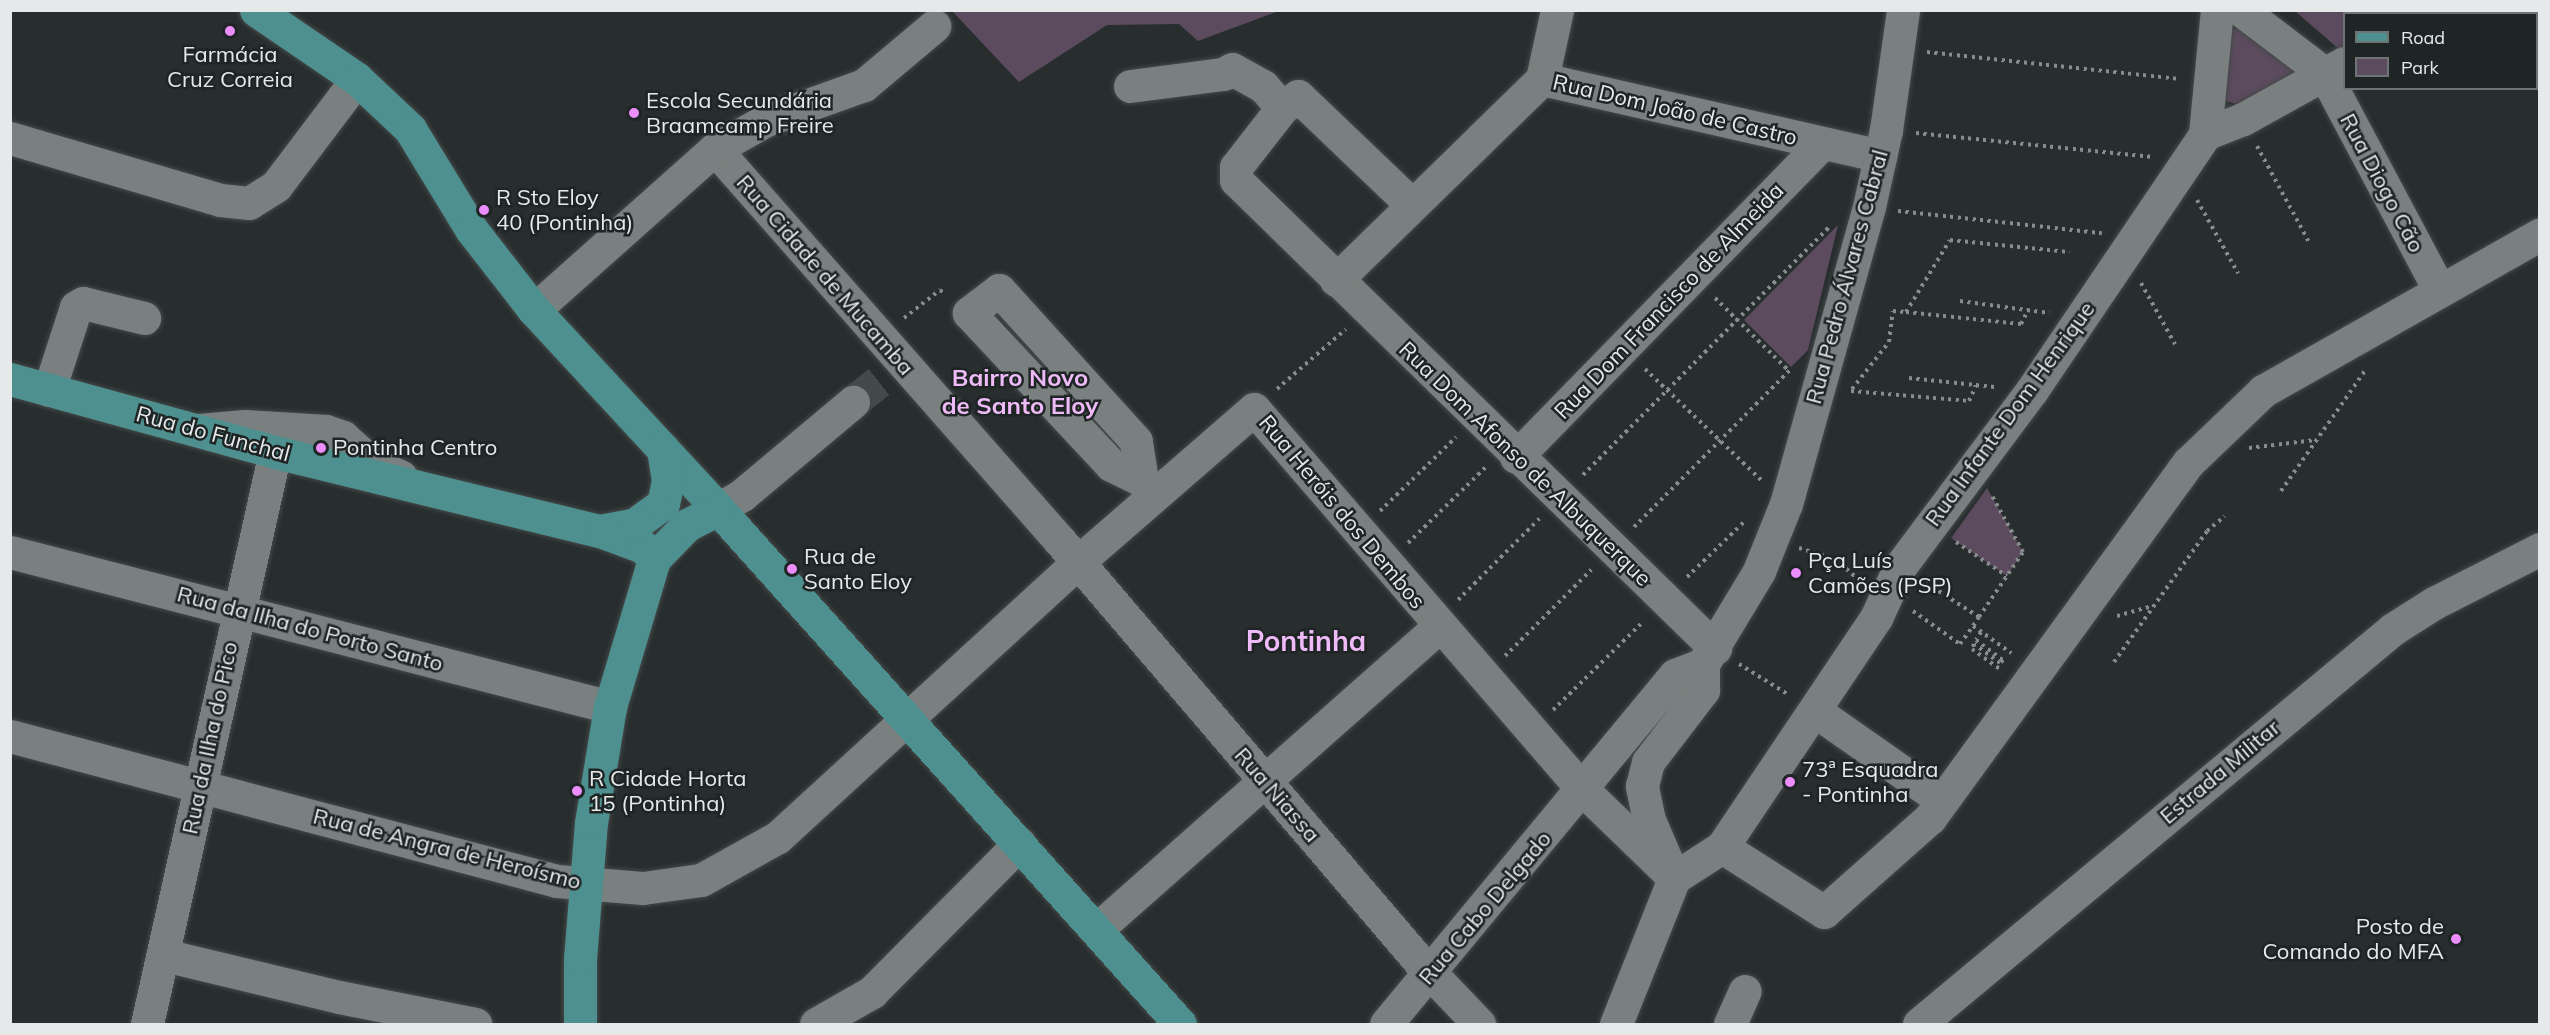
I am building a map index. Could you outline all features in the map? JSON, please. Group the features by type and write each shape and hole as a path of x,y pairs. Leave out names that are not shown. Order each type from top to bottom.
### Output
{"main road":[{"path":"256,10 357,79 410,129 471,229 534,310 663,448 1180,1024"},
{"name":"Rua do Funchal","path":"10,379 275,452 412,482 600,531 643,547 654,559"},
{"path":"600,531 641,522 663,504 668,481 663,448"},
{"path":"580,1024 585,885 610,707 654,559 687,525 718,509"}],"street":[{"path":"1542,79 1557,10"},
{"name":"Rua Pedro Álvares Cabral","path":"1709,656 1774,539 1786,504 1869,207 1899,50 1902,10"},
{"path":"2191,155 2211,82 2217,10"},
{"name":"Rua Diogo Cão","path":"2241,10 2334,68 2343,87"},
{"path":"534,310 715,149 766,120 864,85 934,26"},
{"path":"2191,155 2243,119 2334,68"},
{"path":"1130,86 1223,74 1232,69 1263,86 1282,108 1298,96 1411,204"},
{"path":"10,138 220,200 249,203 276,186 357,79"},
{"name":"Rua Dom João de Castro","path":"1336,280 1411,204 1542,79 1821,145 1883,143"},
{"name":"Rua Diogo Cão","path":"2344,90 2439,289"},
{"name":"Rua Dom Afonso de Albuquerque","path":"1282,108 1236,167 1236,180 1612,549 1709,656"},
{"name":"Rua Dom Francisco de Almeida","path":"1511,452 1623,348 1821,145"},
{"name":"Rua Cidade de Mucamba","path":"715,149 879,338 894,369 1077,562"},
{"name":"Rua Infante Dom Henrique","path":"1722,847 1876,618 1882,599 1899,568 2032,390 2191,155"},
{"path":"1616,1024 1674,878 1722,847 1824,912 1930,818 2198,454 2263,391 2439,289 2540,234"},
{"path":"969,313 999,290 1136,441 1149,487"},
{"path":"49,390 76,307 83,303 144,318"},
{"path":"718,509 742,495 853,402"},
{"name":"Rua Heróis dos Dembos","path":"1077,562 1149,487 1254,409 1438,625 1487,675 1583,790 1674,878"},
{"path":"197,430 245,426 326,432 343,437 374,464 412,482"},
{"name":"Rua da Ilha do Pico","path":"147,1024 164,955 237,610 275,452"},
{"name":"Estrada Militar","path":"1919,1024 2393,629 2434,603 2540,549"},
{"name":"Rua da Ilha do Porto Santo","path":"10,552 610,707"},
{"name":"Rua de Angra de Heroísmo","path":"10,736 585,885 643,888 701,880 778,837 1077,562"},
{"name":"Rua Niassa","path":"1077,562 1431,973 1479,1024"},
{"path":"1096,930 1438,625"},
{"path":"1674,878 1648,820 1642,786 1648,762 1703,690 1709,656"},
{"name":"Rua Cabo Delgado","path":"1386,1024 1583,790 1675,675 1709,656"},
{"path":"1815,711 1942,800"},
{"path":"816,1024 872,992 1018,844"},
{"path":"164,955 336,1011 475,1024"},
{"path":"1730,1024 1745,991"}],"path":[{"path":"1899,50 2211,82"},
{"path":"2243,119 2309,243"},
{"path":"1883,143 2191,155 2238,273"},
{"path":"1869,207 2130,245 2175,344"},
{"path":"1438,625 1837,219"},
{"path":"1906,312 1950,240 2069,252"},
{"path":"879,338 940,290 969,313"},
{"path":"1487,675 1789,371 1714,296"},
{"path":"1960,301 2081,317"},
{"path":"1818,393 1833,396 1837,407 1889,342 1893,311 2021,324 2028,310"},
{"path":"1254,409 1368,311"},
{"path":"1623,348 1786,504"},
{"path":"2281,491 2369,366"},
{"path":"1909,378 2032,390"},
{"path":"1851,391 1969,402 1976,385"},
{"path":"1359,532 1476,417"},
{"path":"2198,454 2317,440"},
{"path":"1387,565 1511,452"},
{"path":"1774,539 1835,560 1882,599 1903,604 1960,644 2023,552 1987,488"},
{"path":"2114,662 2207,531 2225,516"},
{"path":"1951,538 2007,576"},
{"path":"1899,568 1979,617"},
{"path":"1973,627 1994,640"},
{"path":"1981,632 1976,640 2003,660 2000,663 1974,644 1972,649 2025,687"},
{"path":"1709,656 1815,711"}],"green space":[{"path":"952,11 1279,11 1198,41 1179,24 1107,25 1019,82"},
{"path":"2295,11 2410,11 2343,12 2343,48 2340,50"},
{"path":"2237,28 2247,29 2293,67 2291,78 2244,106 2222,100 2227,33"},
{"path":"1838,225 1808,350 1791,367 1744,320"},
{"path":"1987,488 2023,552 2007,576 1951,538"}],"tunnel":[{"path":"853,402 886,376"}],"place":[{"name":"Farmácia Cruz Correia","path":"230,31"},
{"name":"Escola Secundária Braamcamp Freire","path":"634,113"},
{"name":"R Sto Eloy 40 (Pontinha)","path":"484,210"},
{"name":"Pontinha Centro","path":"321,448"},
{"name":"Rua de Santo Eloy","path":"792,569"},
{"name":"Pça Luís Camões (PSP)","path":"1796,573"},
{"name":"73ª Esquadra - Pontinha","path":"1790,782"},
{"name":"R Cidade Horta 15 (Pontinha)","path":"577,791"},
{"name":"Posto de Comando do MFA","path":"2456,939"}],"district":[{"name":"Bairro Novo de Santo Eloy","path":"1020,392"},
{"name":"Pontinha","path":"1306,641"}]}
